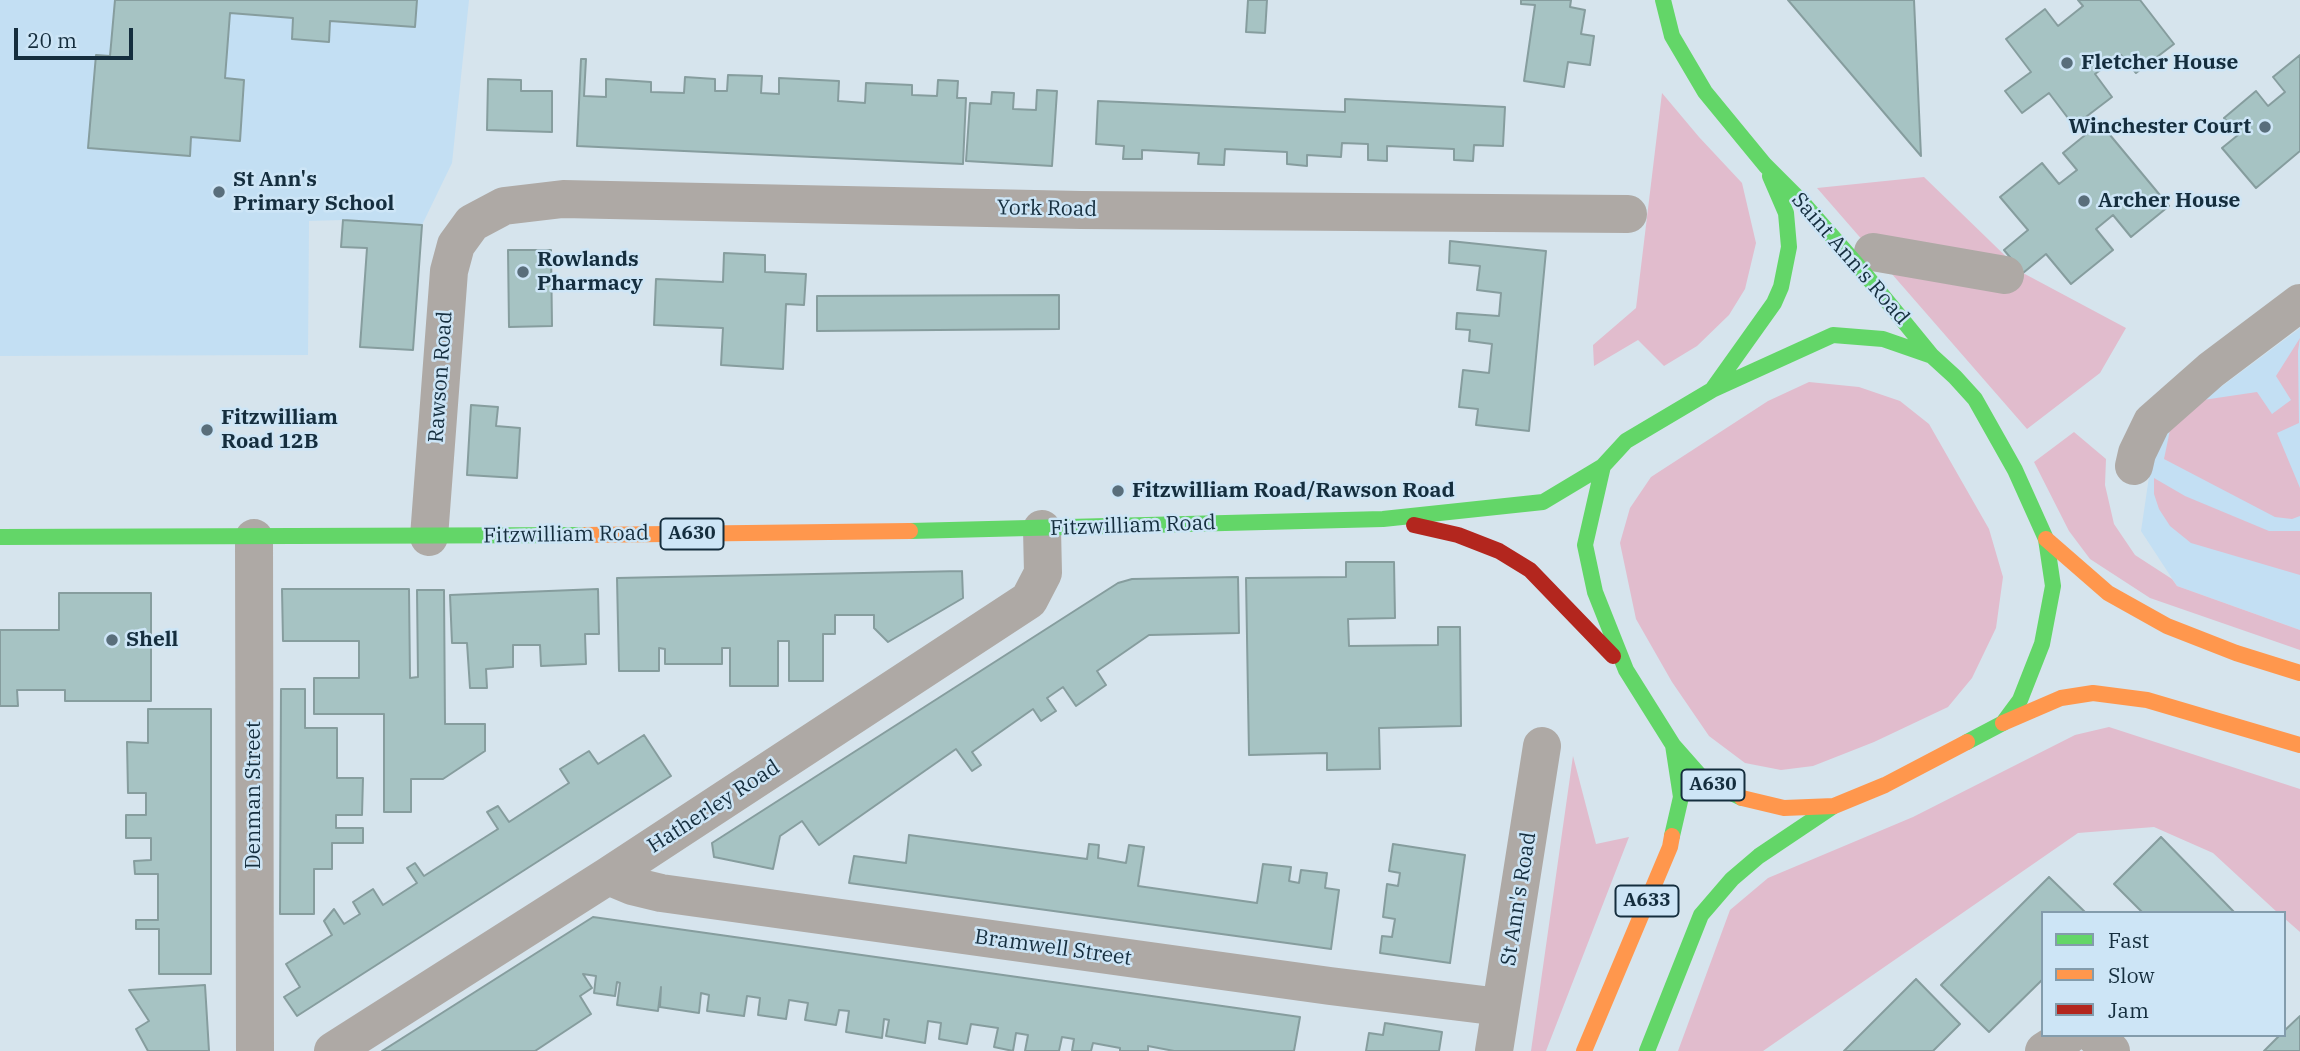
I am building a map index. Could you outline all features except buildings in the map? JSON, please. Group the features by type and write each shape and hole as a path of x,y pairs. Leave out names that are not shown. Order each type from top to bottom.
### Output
{"main road":[{"name":"Saint Ann's Road","path":"1663,0 1672,36 1705,92 1765,165 1830,233 1932,356"},
{"name":"Saint Ann's Road","path":"1712,390 1774,303 1781,287 1789,247 1786,213 1765,165"},
{"name":"A630","path":"2003,723 2020,701 2042,644 2053,586 2046,539 2015,470 1975,399 1932,356 1883,339 1833,335 1712,390 1626,441 1603,466 1585,545 1595,592 1626,670 1672,745 1703,779 1735,796 1784,808 1834,806 1885,785 2003,723 2061,698 2093,693 2147,699 2300,745"},
{"name":"Fitzwilliam Road","path":"0,537 429,537 1042,529 1383,519 1543,502 1603,466"},
{"name":"Fitzwilliam Road","path":"1383,519 1458,535 1499,551 1530,570 1626,670"},
{"name":"A630","path":"2046,539 2108,593 2167,626 2236,653 2300,673"},
{"name":"A633","path":"1584,1051 1670,847 1681,797 1672,745"},
{"name":"A633","path":"1647,1051 1702,915 1732,879 1759,856 1834,806"}],"street":[{"name":"York Road","path":"472,223 504,206 563,199 1081,210 1628,214"},
{"name":"Rawson Road","path":"429,537 449,271 456,245 472,223"},
{"path":"1873,252 2004,275"},
{"path":"2134,466 2137,453 2152,422 2211,370 2300,303"},
{"name":"Hatherley Road","path":"333,1051 608,876 1029,600 1043,573 1042,529"},
{"name":"Denman Street","path":"254,538 255,1051"},
{"name":"St Ann's Road","path":"1494,1051 1542,746"},
{"name":"Bramwell Street","path":"608,876 632,886 661,893 1500,1007"},
{"path":"2044,1051 2065,1037"},
{"path":"2096,1037 2111,1051"}],"shaded area":[{"name":"St Ann's Primary School","path":"0,0 469,0 452,163 422,225 343,220 309,221 308,355 0,356"},
{"path":"1662,93 1742,183 1756,243 1745,289 1729,315 1697,346 1664,366 1638,340 1594,366 1593,345 1636,308"},
{"path":"1924,177 2023,273 2126,328 2100,373 2027,429 1817,188"},
{"path":"2300,328 2300,630 2177,586 2141,531 2155,436"},
{"path":"2300,338 2299,423 2277,433 2300,488 2300,516 2292,519 2275,517 2164,459 2170,430 2203,400 2257,392 2272,414 2291,400 2276,376"},
{"path":"1809,382 1859,387 1900,401 1929,424 1989,529 2003,577 1996,628 1972,678 1948,707 1874,742 1813,766 1781,770 1745,763 1709,736 1672,682 1636,619 1620,543 1630,508 1651,477 1768,401"},
{"path":"2074,432 2106,459 2105,485 2114,524 2135,555 2172,579 2177,586 2300,630 2300,650 2150,598 2090,559 2069,531 2034,462"},
{"path":"2154,478 2185,496 2269,531 2300,531 2300,575 2191,543 2170,526 2159,509 2154,494"},
{"path":"2109,727 2300,789 2300,932 2286,920 2286,911 2276,911 2213,853 2154,827 2078,833 1763,1051 1678,1051 1730,910 1768,878 1913,817 2075,735"},
{"path":"1573,756 1596,844 1629,837 1546,1051 1531,1051"}],"traffic: fast":[{"path":"1663,0 1672,36 1705,92 1765,165 1803,203 1860,268 1932,356"},
{"path":"1712,390 1774,303 1781,287 1789,247 1786,213 1770,176"},
{"path":"1833,335 1883,339 1932,356 1955,377 1975,399 2015,470 2046,539 2053,586 2042,644 2020,700 2003,723 1967,742"},
{"path":"1742,798 1703,779 1673,745 1626,670 1595,592 1585,545 1603,466 1626,441 1712,390 1833,335"},
{"path":"910,531 1383,519 1543,502 1603,466"},
{"path":"0,537 585,535"},
{"path":"1672,836 1681,797 1673,745"},
{"path":"1647,1051 1701,915 1732,879 1759,856 1832,807"}],"traffic: slow":[{"path":"585,535 910,531"},
{"path":"2046,539 2108,593 2167,626 2236,653 2300,673"},
{"path":"2003,723 2061,698 2093,693 2147,700 2300,745"},
{"path":"1742,798 1784,808 1834,806 1885,785 1967,742"},
{"path":"1584,1051 1670,847 1672,836"}],"traffic: jam":[{"path":"1414,525 1458,535 1499,551 1530,570 1613,656"}],"place":[{"name":"Fletcher House","path":"2067,63"},
{"name":"Winchester Court","path":"2265,127"},
{"name":"St Ann's Primary School","path":"219,192"},
{"name":"Archer House","path":"2084,201"},
{"name":"Rowlands Pharmacy","path":"523,272"},
{"name":"Fitzwilliam Road 12B","path":"207,430"},
{"name":"Fitzwilliam Road/Rawson Road","path":"1118,491"},
{"name":"Shell","path":"112,640"}]}
